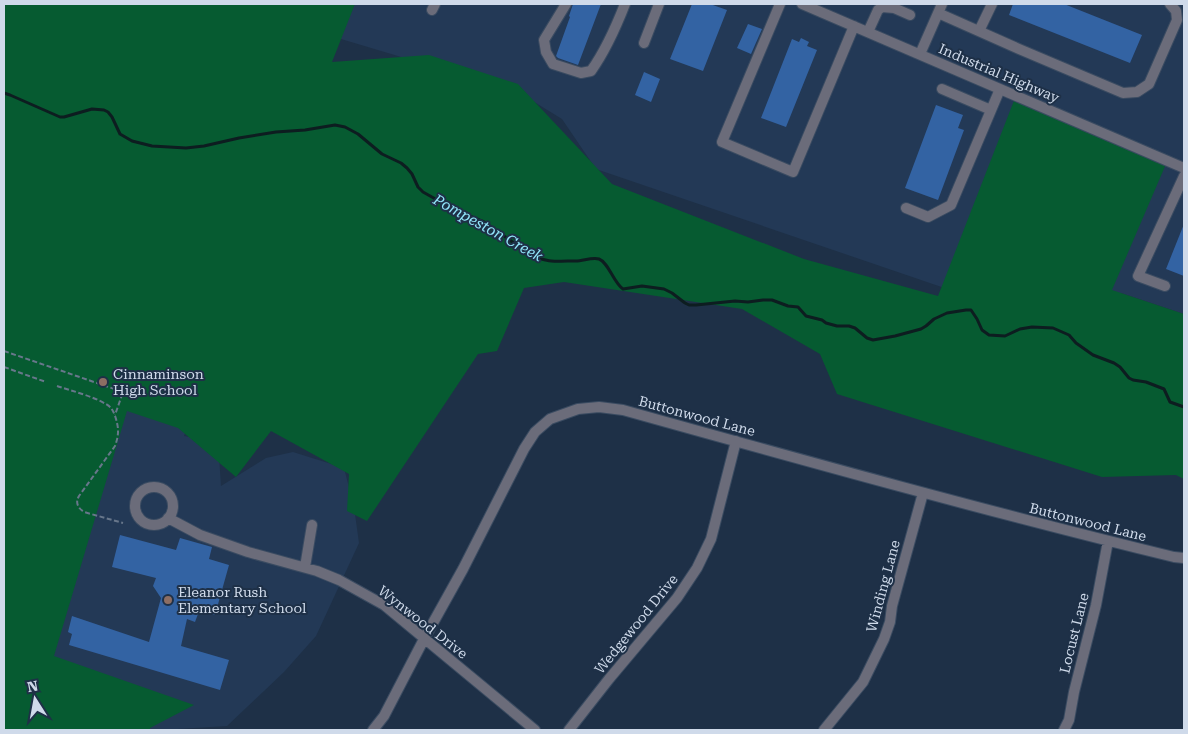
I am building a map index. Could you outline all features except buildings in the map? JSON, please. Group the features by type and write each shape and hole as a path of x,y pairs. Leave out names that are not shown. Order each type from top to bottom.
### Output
{"street":[{"path":"566,4 544,40 546,52 553,64 581,73 591,71 599,59 625,4"},
{"path":"644,43 659,4"},
{"path":"780,4 722,142 793,172 854,26"},
{"path":"979,31 992,4"},
{"path":"920,54 940,8 979,31 1028,53 1123,93 1137,92 1149,84 1177,20 1176,11 1170,4"},
{"name":"Industrial Highway","path":"807,5 1184,168"},
{"path":"868,32 878,10 882,7 894,8 910,15"},
{"path":"942,89 991,110"},
{"path":"906,208 928,217 952,205 1000,89"},
{"path":"1165,286 1138,276 1184,176"},
{"name":"Buttonwood Lane","path":"373,730 384,716 463,569 524,449 535,432 550,419 578,409 600,407 623,410 923,493 1174,558 1184,558"},
{"name":"Wedgewood Drive","path":"569,730 677,598 697,568 711,539 736,441"},
{"name":"Winding Lane","path":"824,730 863,682 884,638 890,622 892,606 923,493"},
{"name":"Wynwood Drive","path":"168,518 200,536 248,552 317,571 339,580 384,605 535,730"},
{"path":"305,567 312,525"},
{"name":"Locust Lane","path":"1064,730 1096,605 1108,541"}],"path":[{"path":"4,351 123,392 115,415"},
{"path":"4,367 46,382"},
{"path":"56,386 102,402 110,407 115,415 118,432 116,444 79,496 77,503 84,512 123,524"}],"shaded area":[{"path":"239,4 1184,4 1184,314 1121,293 1006,309 596,169 562,119 518,92 331,36"},
{"name":"Eleanor Rush Elementary School","path":"4,223 218,341 184,436 195,438 219,455 221,486 266,458 293,452 344,468 354,507 359,543 316,636 284,672 227,726 176,730 4,730"}],"green space":[{"path":"4,4 355,4 332,62 429,55 518,84 612,184 804,259 938,296 1015,98 1166,164 1112,290 1184,314 1184,479 1176,475 1102,477 837,394 820,354 742,309 564,282 524,288 497,351 478,354 367,521 347,511 349,474 271,431 236,477 178,428 127,411 54,656 194,705 150,728 150,730 4,730"}],"waterway":[{"name":"Pompeston Creek","path":"4,93 60,117 92,109 104,110 112,117 120,134 132,141 152,146 186,148 276,132 335,125 345,127 358,134 382,154 401,163 412,174 418,187 423,192 455,210 484,222 531,255 553,261 599,259 606,264 616,282 623,289 642,286 664,289 689,305 772,300 788,306 798,307 806,316 822,320 826,323 855,328 867,338 873,340 921,329 934,319 947,313 971,310 982,330 989,335 1005,336 1020,329 1032,327 1053,328 1069,335 1076,343 1093,355 1120,367 1129,378 1164,389 1170,402 1184,407"}],"place":[{"name":"Cinnaminson High School","path":"103,382"},
{"name":"Eleanor Rush Elementary School","path":"168,600"}]}
